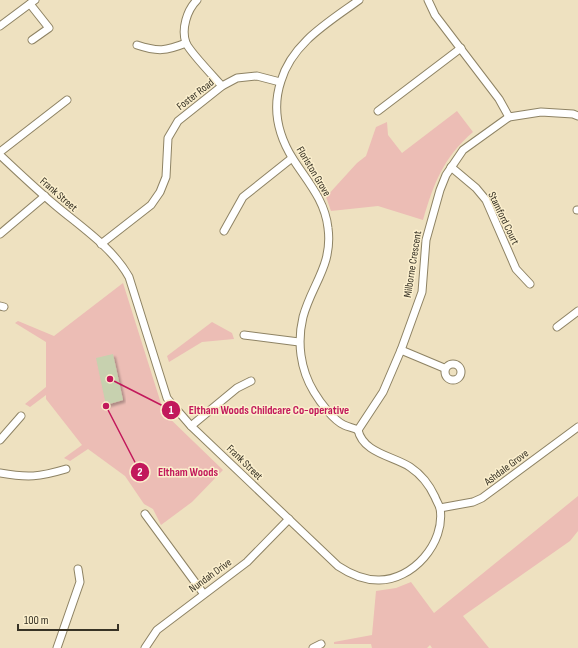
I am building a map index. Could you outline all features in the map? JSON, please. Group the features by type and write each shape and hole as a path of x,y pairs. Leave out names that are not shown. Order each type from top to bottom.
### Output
{"street":[{"path":"197,0 187,12 185,24 186,43 222,86"},
{"name":"Floriston Grove","path":"358,430 343,425 320,403 305,378 299,342 303,316 324,267 328,247 328,228 325,210 314,188 292,158 279,130 276,113 280,82 292,57 300,46 359,0"},
{"path":"428,0 435,15 499,99 509,117"},
{"path":"0,26 33,2 49,28 32,40"},
{"path":"136,45 153,51 169,50 186,43"},
{"path":"378,111 461,48"},
{"name":"Foster Road","path":"101,244 151,204 160,192 166,177 168,138 178,121 222,86 237,78 257,76 280,82"},
{"path":"0,153 67,100"},
{"name":"Milborne Crescent","path":"358,430 383,392 401,350 422,292 426,240 440,190 451,167 462,150 509,117 541,112 573,114 578,116"},
{"name":"Frank Street","path":"0,153 45,196 101,244 123,266 129,278 167,398 191,426 346,571 356,576 379,580 400,576 416,565 432,548 439,530 440,508 430,487 422,476 409,467 381,454 366,444 360,439 358,430"},
{"path":"224,231 243,197 292,158"},
{"name":"Stamford Court","path":"451,167 476,188 486,200 516,268 530,284"},
{"path":"0,234 45,196"},
{"path":"557,327 578,311"},
{"path":"244,335 299,342"},
{"path":"401,350 444,368"},
{"path":"191,426 237,388 251,380"},
{"path":"0,440 21,416"},
{"name":"Ashdale Grove","path":"440,508 473,502 482,498 578,427"},
{"path":"0,473 28,478 66,469"},
{"path":"144,514 203,593"},
{"name":"Nundah Drive","path":"144,648 157,630 203,593 247,562 289,519"},
{"path":"57,648 80,582 78,569"},
{"path":"313,648 321,644"}],"shaded area":[{"path":"457,111 473,132 454,152 441,172 431,194 423,220 378,206 331,211 326,197 357,163 366,156 376,127 387,122 388,135 402,153"},
{"path":"123,283 164,413 223,470 192,502 161,525 153,509 144,504 125,476 88,449 70,461 64,458 82,445 46,399 46,395 30,407 25,404 46,387 46,342 15,323 18,321 54,336"},
{"path":"212,322 232,333 234,339 202,342 169,362 167,356"},
{"path":"578,496 578,531 570,541 463,616 489,648 432,648 430,645 427,648 372,648 371,644 334,644 334,642 372,635 376,591 396,588 411,582 434,613"}],"building":[{"path":"113,354 123,400 106,405 96,358"}],"place":[{"name":"Eltham Woods Childcare Co-operative","path":"110,379"},
{"name":"Eltham Woods","path":"106,406"}]}
